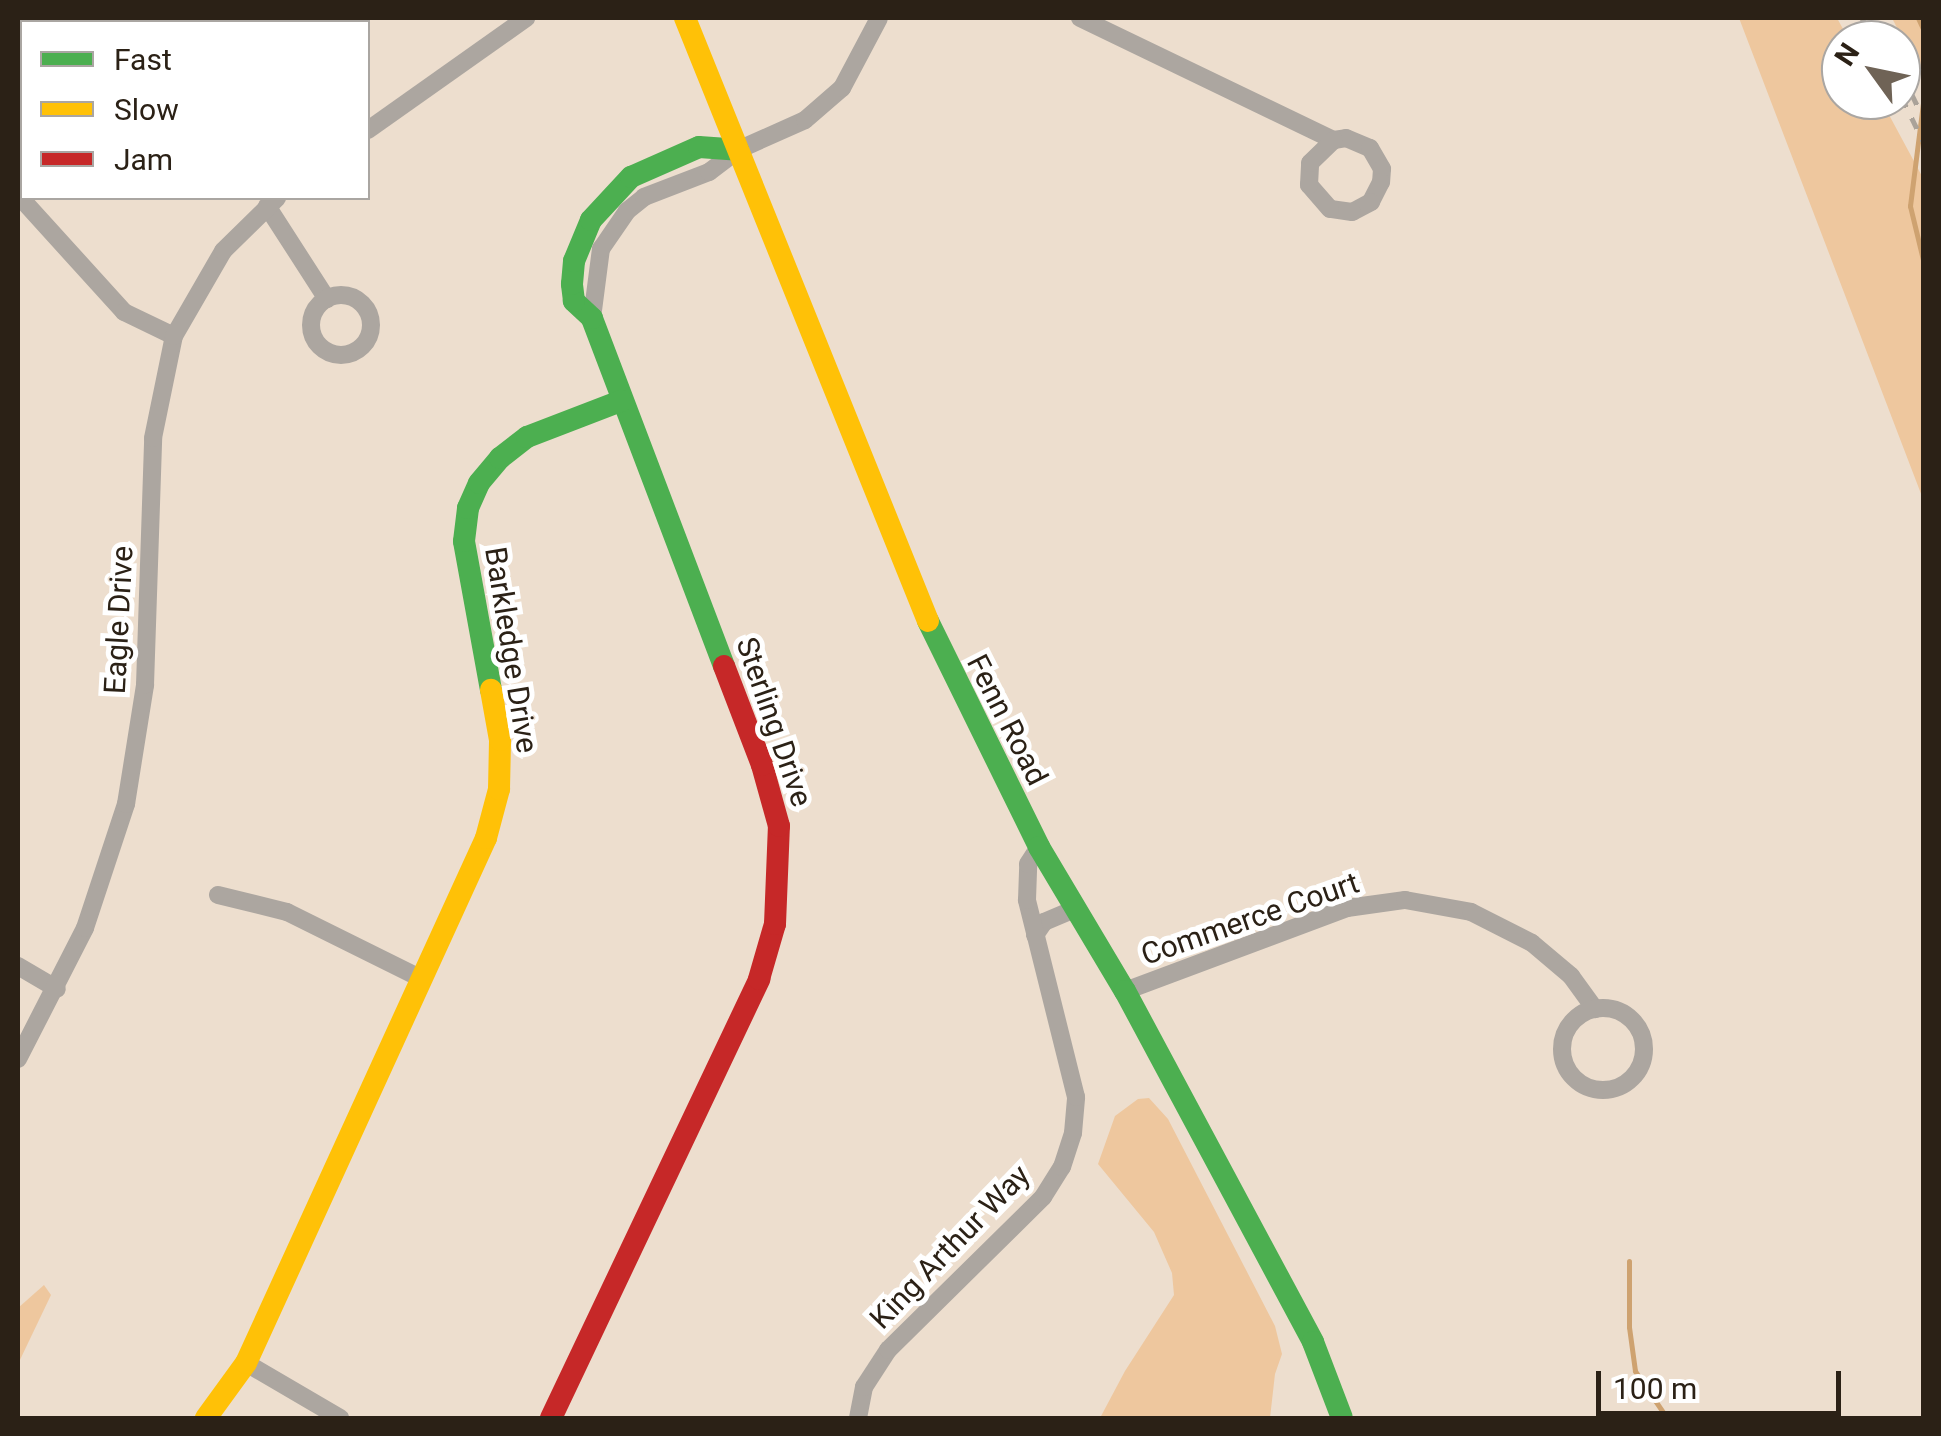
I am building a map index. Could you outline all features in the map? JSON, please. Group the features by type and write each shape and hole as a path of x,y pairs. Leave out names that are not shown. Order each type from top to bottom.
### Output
{"street":[{"path":"370,129 526,18"},
{"name":"Fenn Road","path":"685,18 923,615 1038,847 1125,991 1313,1342 1342,1418"},
{"path":"738,150 805,120 842,88 879,18"},
{"path":"1080,18 1334,140 1359,141 1378,158 1382,182 1362,208 1330,209 1310,185 1316,153 1334,140"},
{"name":"Sterling Drive","path":"551,1418 759,979 775,924 780,826 762,764 620,401 592,318 574,302 572,284 580,243 602,204 631,177 699,147 738,150"},
{"path":"23,200 124,312 174,336"},
{"path":"272,202 327,299"},
{"name":"Eagle Drive","path":"18,1058 57,989 108,864 137,743 146,684 154,438 174,336 223,251 272,202"},
{"name":"Barkledge Drive","path":"206,1418 246,1362 486,838 499,790 500,740 464,541 468,508 489,471 527,438 620,401"},
{"name":"King Arthur Way","path":"858,1418 864,1387 888,1350 1043,1197 1062,1167 1073,1133 1076,1097 1034,935 1025,880 1038,847"},
{"path":"218,895 287,912 420,978"},
{"name":"Commerce Court","path":"1125,991 1347,908 1405,900 1471,912 1532,943 1571,976 1595,1008 1623,1012 1634,1021 1645,1047 1637,1074 1614,1090 1600,1091 1576,1081 1563,1058 1565,1032 1583,1013 1595,1008"},
{"path":"1034,935 1044,922 1075,908"},
{"path":"18,966 57,989"},
{"path":"246,1362 340,1418"}],"shaded area":[{"path":"1739,18 1837,18 1821,20 1821,120 1892,120 1923,178 1923,499"},
{"path":"1923,18 1923,79 1921,20 1893,20"},
{"path":"1149,1098 1168,1119 1275,1326 1282,1354 1275,1374 1270,1418 1100,1418 1174,1295 1172,1273 1154,1232 1098,1164 1115,1116 1138,1099"},
{"path":"44,1285 51,1295 18,1364 18,1308"}],"waterway":[{"path":"1918,18 1924,31"},
{"path":"1924,95 1910,206 1924,264"},
{"path":"1629,1261 1629,1327 1635,1371 1667,1418"}],"railway":[{"path":"1913,120 1924,143"}],"traffic: fast":[{"path":"724,666 592,318 574,301 572,284 574,261 591,220 631,177 699,147 738,150"},
{"path":"491,690 464,541 468,508 479,483 500,458 527,437 621,401"},
{"path":"928,621 1039,847 1125,991 1313,1342 1342,1418"}],"traffic: slow":[{"path":"685,18 928,621"},
{"path":"206,1418 246,1363 486,838 499,789 500,740 491,690"}],"traffic: jam":[{"path":"551,1418 759,979 775,924 779,826 762,765 724,666"}]}
